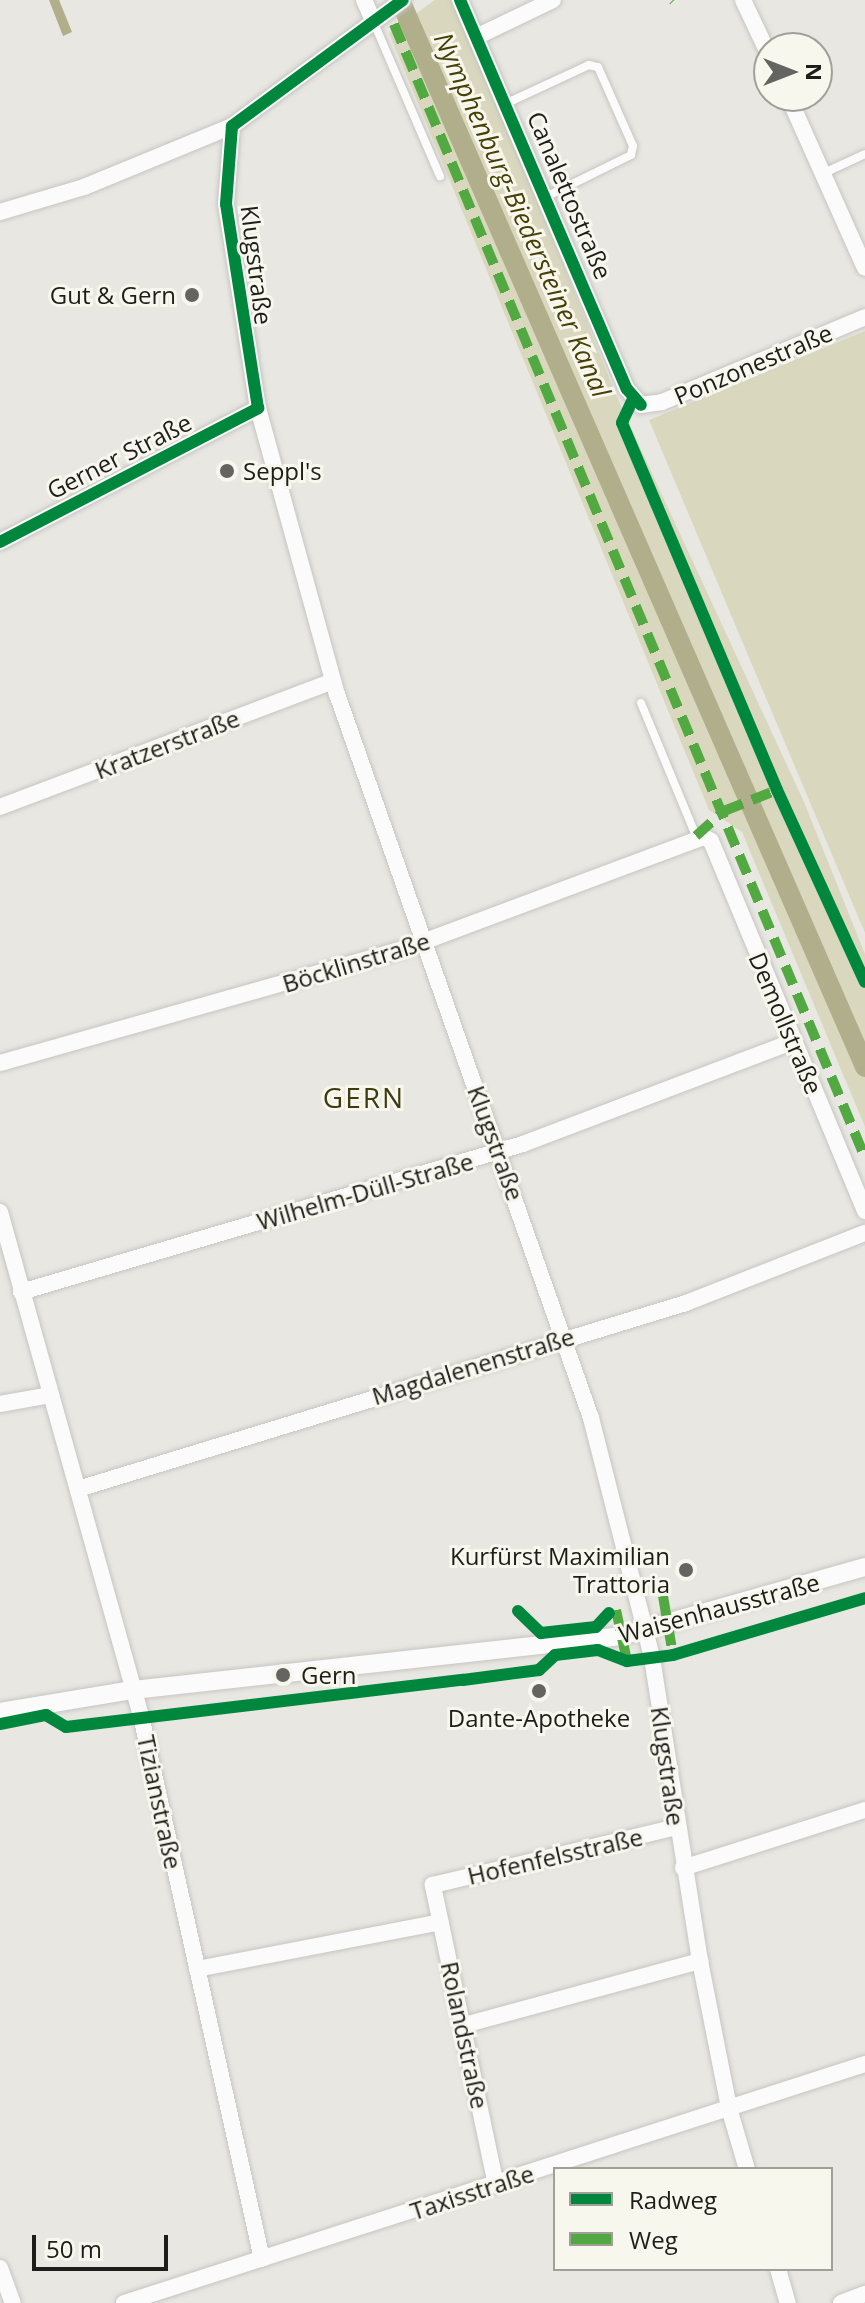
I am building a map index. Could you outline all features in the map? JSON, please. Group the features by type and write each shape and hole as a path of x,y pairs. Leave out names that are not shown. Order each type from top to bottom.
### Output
{"street":[{"path":"364,0 374,22"},
{"name":"Canalettostraße","path":"460,0 548,196 627,389 641,405"},
{"path":"478,36 553,0"},
{"path":"743,0 758,32"},
{"path":"0,212 84,187 232,126 399,3"},
{"path":"795,112 865,268"},
{"name":"Klugstraße","path":"232,126 226,204 258,408 333,681 566,1337 646,1631 700,1961 729,2108 746,2167"},
{"name":"Ponzonestraße","path":"641,405 662,402 865,317"},
{"name":"Gerner Straße","path":"0,542 258,408"},
{"name":"Kratzerstraße","path":"0,807 333,681"},
{"name":"Böcklinstraße","path":"0,1063 425,942 700,837"},
{"name":"Demollstraße","path":"700,837 711,841 865,1211"},
{"name":"Wilhelm-Düll-Straße","path":"21,1292 500,1151 794,1041"},
{"name":"Tizianstraße","path":"0,1212 133,1690 262,2259"},
{"name":"Magdalenenstraße","path":"78,1489 566,1337 686,1303 865,1233"},
{"path":"0,1404 51,1395"},
{"name":"Waisenhausstraße","path":"0,1712 133,1690 646,1631 865,1567"},
{"path":"683,1868 865,1810"},
{"name":"Hofenfelsstraße","path":"433,1885 676,1827"},
{"name":"Rolandstraße","path":"433,1885 496,2185"},
{"path":"197,1969 440,1922"},
{"path":"464,2025 700,1961"},
{"name":"Taxisstraße","path":"124,2303 865,2064"},
{"path":"0,2268 13,2303"},
{"path":"779,2271 788,2303"},
{"path":"841,2303 865,2294"}],"lane":[{"path":"374,22 440,176"},
{"path":"507,103 589,65 598,67 633,146 631,155 548,196"},
{"path":"824,173 865,154"},
{"path":"641,703 700,837"}],"green space":[{"path":"435,0 455,0 620,404 804,802 865,954 865,1127 742,832 709,810 389,33"},
{"path":"865,331 865,933 649,420"}],"shaded area":[{"path":"49,0 59,0 72,32 63,36"}],"waterway":[{"name":"Nymphenburg-Biedersteiner Kanal","path":"400,0 865,1067"}],"marked path":[{"path":"394,24 865,1158"},
{"path":"696,836 724,811 777,790"},
{"path":"663,1596 673,1655"},
{"path":"616,1610 627,1661 631,1660"}],"cycle path":[{"path":"0,542 258,408 226,204 232,126 403,0"},
{"path":"460,0 627,389 641,405"},
{"path":"633,399 622,423 777,790 865,982"},
{"path":"0,1724 46,1715 66,1727 463,1680 539,1670 555,1655 598,1650 627,1661 673,1655 865,1598"},
{"path":"518,1611 541,1633 596,1627 609,1613"}],"place":[{"name":"Gut & Gern","path":"192,295"},
{"name":"Seppl's","path":"227,471"},
{"name":"Kurfürst Maximilian Trattoria","path":"686,1570"},
{"name":"Gern","path":"283,1675"},
{"name":"Dante-Apotheke","path":"539,1691"}],"district":[{"name":"GERN","path":"364,1097"}]}
